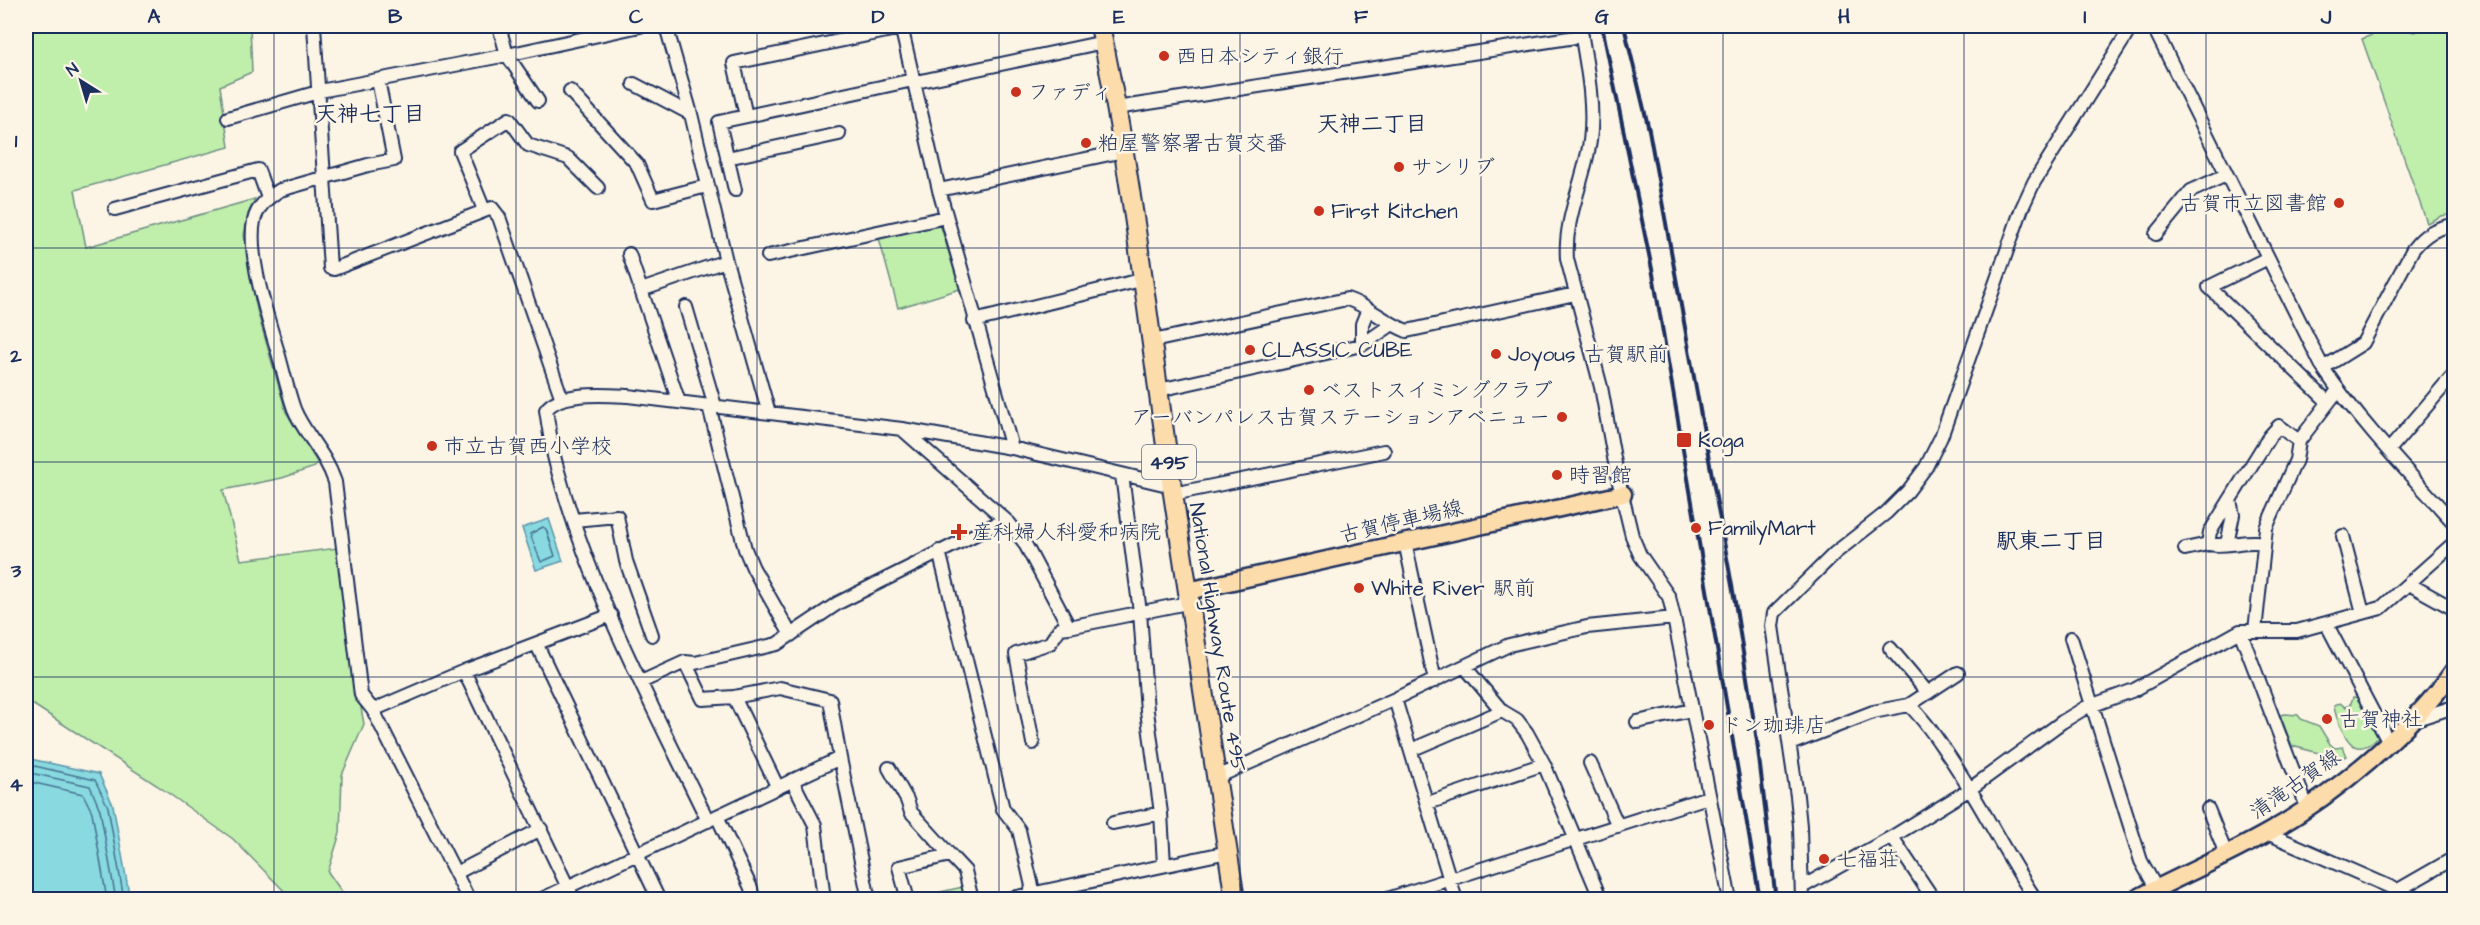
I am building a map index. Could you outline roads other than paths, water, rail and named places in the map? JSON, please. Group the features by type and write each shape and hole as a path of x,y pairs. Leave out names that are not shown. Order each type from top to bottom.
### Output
{"highway":[{"name":"National Highway Route 495","path":"1102,34 1145,279 1173,490 1235,900"}],"main road":[{"name":"古賀停車場線","path":"1188,591 1623,494"},
{"name":"清滝古賀線","path":"2134,900 2267,833 2307,807 2389,743 2412,720 2454,670"}],"street":[{"path":"314,26 330,268 334,269 492,208 499,217 562,399"},
{"path":"499,26 507,55 538,101"},
{"path":"228,118 325,90 507,55 640,26"},
{"path":"666,26 691,114 726,261 769,413"},
{"path":"1802,893 1800,826 1772,626 1774,613 1860,532 1886,513 1908,491 1926,467 1941,437 2022,208 2034,182 2132,26"},
{"path":"2153,26 2323,368 2338,390 2388,450 2454,523"},
{"path":"746,116 734,63 901,27 946,217 1012,448"},
{"path":"1116,108 1581,31 1591,112 1590,138 1584,171 1568,223 1567,259 1601,387 1617,474 1632,537 1640,555 1669,597 1730,900"},
{"path":"735,190 719,122 914,81 1102,34"},
{"path":"378,80 394,160 323,177 280,190 268,198 260,207 254,220 257,271 264,304 295,411 326,458 335,482 361,695 373,710 469,900"},
{"path":"634,84 691,114"},
{"path":"570,91 637,164 653,200 707,186"},
{"path":"484,210 460,151 509,119 528,145 568,158 598,188"},
{"path":"727,158 840,134"},
{"path":"939,190 1124,151"},
{"path":"115,209 258,170 268,198"},
{"path":"2156,234 2191,191 2226,175"},
{"path":"768,256 946,217"},
{"path":"2323,368 2363,343 2421,238 2430,231 2454,225"},
{"path":"629,254 679,402"},
{"path":"2268,258 2209,287 2328,402"},
{"path":"641,290 726,261"},
{"path":"974,321 1145,279"},
{"path":"1153,341 1347,299 1368,309 1391,325 1407,331 1575,294"},
{"path":"686,307 712,406 745,549 790,635"},
{"path":"1362,345 1362,324 1368,309"},
{"path":"1159,390 1362,345 1391,325"},
{"path":"2388,450 2454,374"},
{"path":"2255,631 2264,543 2274,507 2296,460 2299,441 2338,390"},
{"path":"753,900 751,888 640,682 611,615 574,520 555,462 546,410 551,403 562,399 603,394 902,429 1012,448 1173,490 1384,451"},
{"path":"2208,544 2210,532 2269,437 2279,426 2299,441"},
{"path":"902,429 1009,523 1024,542 1069,627"},
{"path":"1122,475 1140,612 1147,711 1161,813 1164,865"},
{"path":"2227,544 2233,515 2230,500"},
{"path":"574,520 617,516 626,561 652,635"},
{"path":"640,682 685,662 695,663 777,644 838,603 1004,520"},
{"path":"2343,536 2363,614"},
{"path":"2185,549 2208,544 2216,546 2254,541 2264,543"},
{"path":"1405,542 1435,681"},
{"path":"1802,893 1970,789 2085,708 2134,690 2240,631 2297,631 2381,608 2454,543"},
{"path":"939,551 1003,809 1019,830 1032,886 1030,897"},
{"path":"2409,584 2454,609"},
{"path":"1033,743 1016,654 1050,643 1060,628 1182,604 1188,591"},
{"path":"373,710 464,671 611,615"},
{"path":"1217,777 1435,681 1509,645 1587,627 1674,618"},
{"path":"2325,623 2389,743"},
{"path":"2240,631 2307,807"},
{"path":"2071,638 2141,861 2156,888"},
{"path":"537,645 659,900"},
{"path":"1890,648 1929,693"},
{"path":"685,662 703,699 734,697 780,688 830,700 869,900"},
{"path":"1465,667 1502,711 1517,720 1544,764 1601,900"},
{"path":"464,671 574,900"},
{"path":"1790,744 1873,712 1909,705 1958,673"},
{"path":"734,697 777,786"},
{"path":"1395,699 1456,900"},
{"path":"1909,705 1926,723 1966,781 2013,865 2036,900"},
{"path":"2412,720 2454,707"},
{"path":"1637,722 1692,710"},
{"path":"1411,750 1502,711"},
{"path":"540,900 840,758"},
{"path":"1590,763 1618,826"},
{"path":"1428,803 1544,764"},
{"path":"889,768 908,800 911,812 965,871 972,900"},
{"path":"792,780 815,825 824,900"},
{"path":"1384,900 1708,797"},
{"path":"2208,809 2226,854"},
{"path":"1113,823 1161,813"},
{"path":"456,873 541,829"},
{"path":"2267,833 2400,889 2420,900"},
{"path":"1892,837 1934,900"},
{"path":"1003,900 1030,897 1228,852"},
{"path":"908,900 899,867 950,855"},
{"path":"2400,889 2454,858"}],"water":[{"path":"549,519 563,561 536,570 522,528"},
{"path":"26,758 99,774 113,805 130,899 26,899"}],"railway":[{"path":"1602,26 1653,274 1760,900"},
{"path":"1624,26 1649,130 1735,602 1757,741 1776,900"}],"place":[{"name":"西日本シティ銀行","path":"1164,56"},
{"name":"ファディ","path":"1016,92"},
{"name":"粕屋警察署古賀交番","path":"1086,143"},
{"name":"サンリブ","path":"1399,167"},
{"name":"古賀市立図書館","path":"2339,203"},
{"name":"First Kitchen","path":"1319,211"},
{"name":"CLASSIC CUBE","path":"1250,350"},
{"name":"Joyous 古賀駅前","path":"1496,354"},
{"name":"ベストスイミングクラブ","path":"1309,390"},
{"name":"アーバンパレス古賀ステーションアベニュー","path":"1562,417"},
{"name":"Koga","path":"1684,440"},
{"name":"市立古賀西小学校","path":"432,446"},
{"name":"時習館","path":"1557,475"},
{"name":"FamilyMart","path":"1696,528"},
{"name":"産科婦人科愛和病院","path":"959,532"},
{"name":"White River 駅前","path":"1359,588"},
{"name":"古賀神社","path":"2327,719"},
{"name":"ドン珈琲店","path":"1709,725"},
{"name":"七福荘","path":"1824,859"}],"district":[{"name":"天神七丁目","path":"370,113"},
{"name":"天神二丁目","path":"1372,123"},
{"name":"駅東二丁目","path":"2051,540"}]}
